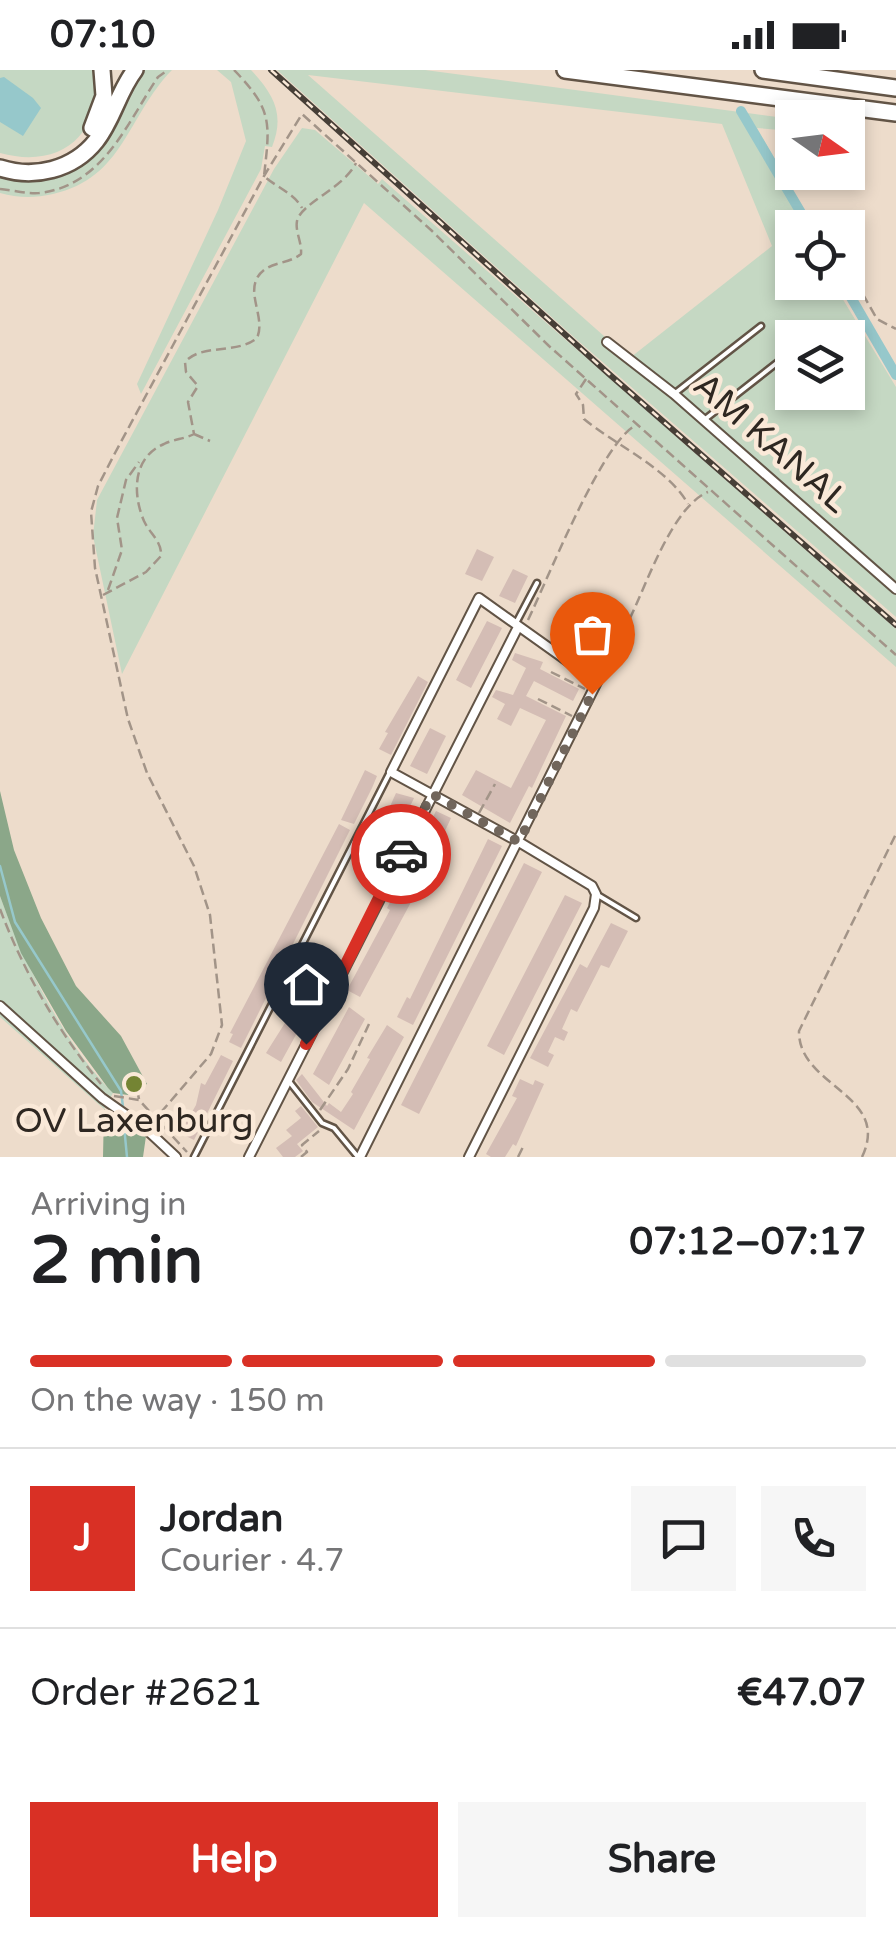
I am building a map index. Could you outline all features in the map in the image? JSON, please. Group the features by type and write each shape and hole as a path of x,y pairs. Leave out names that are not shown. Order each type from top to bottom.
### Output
{"highway":[{"path":"0,158 22,164 40,163 62,156 82,142 100,114 104,96 102,70"},
{"path":"0,168 20,173 42,172 86,151 104,129 135,70"},
{"path":"565,70 896,113"},
{"path":"762,70 896,88"}],"street":[{"name":"AM KANAL","path":"607,342 674,394 896,589"},
{"path":"359,1157 519,842 597,682 479,598 390,772 519,842 592,886 596,894 588,920 469,1157"},
{"path":"249,1157 519,628"},
{"path":"0,1006 114,1108 146,1129 176,1157"}],"lane":[{"path":"674,394 761,326"},
{"path":"704,420 775,364"},
{"path":"519,628 536,583"},
{"path":"193,1157 390,772"},
{"path":"596,894 636,918"},
{"path":"288,1080 316,1115 334,1128 359,1157"}],"path":[{"path":"234,70 252,90 269,123 264,176"},
{"path":"146,1129 211,1054 222,1025 220,989 202,885 141,759 128,719 91,540 94,495 264,176 302,114 586,379 896,655"},
{"path":"300,254 297,225 303,210 340,184 356,162"},
{"path":"264,176 295,198 303,210"},
{"path":"0,189 24,192"},
{"path":"300,254 306,258"},
{"path":"194,434 188,408 200,384 186,372 185,362 201,352 254,342 261,329 254,296 258,277 265,269 300,254"},
{"path":"865,297 877,318 896,329"},
{"path":"586,379 576,394 583,404 584,420 654,469 684,496 689,506"},
{"path":"519,628 616,444 624,432 637,425"},
{"path":"108,592 122,550 117,518 133,466 161,445 194,434 210,441"},
{"path":"101,595 153,567 162,556 161,546 142,513 138,479 144,458"},
{"path":"597,682 658,556 689,506 710,490"},
{"path":"551,672 592,694"},
{"path":"538,699 579,720"},
{"path":"476,819 495,784"},
{"path":"862,1157 869,1134 866,1119 808,1061 799,1044 799,1030 896,834"},
{"path":"0,909 17,955 61,1031 106,1091 139,1100"},
{"path":"316,1115 348,1069 369,1024"},
{"path":"137,1090 139,1100 193,1157"},
{"path":"301,1157 307,1152 302,1146 326,1125"},
{"path":"518,1157 523,1147"}],"green space":[{"path":"0,70 97,70 93,112 74,142 42,156 0,153"},
{"path":"142,70 172,70 110,160 95,174 77,186 53,194 27,197 0,193 0,174 65,170"},
{"path":"217,70 251,70 275,106 276,135 272,147 265,146 261,169 141,394 137,384 246,141 231,82"},
{"path":"277,70 425,70 775,117 775,130 757,128 775,159 775,190 793,190 804,210 775,210 775,300 843,300 855,320 775,320 775,410 865,410 865,336 896,387 896,617 576,339","holes":["308,75 722,124 772,246 626,361 604,343 604,336"]},
{"path":"302,128 315,130 378,184 382,179 896,629 896,667 364,203 122,674 93,536 97,500 274,169"},
{"path":"0,791 14,850 41,918 76,986 121,1036 147,1084 139,1087 136,1079 130,1081 133,1089 128,1095 113,1093 108,1088 66,1031 21,953 0,896"},
{"path":"0,896 47,1000 78,1051 113,1093 104,1109 0,1017"},
{"path":"104,1109 146,1136 143,1157 103,1157"}],"water":[{"path":"4,77 41,108 23,136 0,122 0,78"}],"building":[{"path":"477,549 494,557 482,581 465,574"},
{"path":"513,569 528,576 515,603 499,596"},
{"path":"487,621 502,628 471,688 456,680"},
{"path":"515,653 543,662 540,669 579,689 573,701 534,681 526,696 566,716 532,788 529,786 510,823 462,795 476,770 511,788 546,720 520,708 511,726 497,719 505,704 492,697 496,690 513,695 526,668 512,660"},
{"path":"418,676 428,682 391,755 379,749"},
{"path":"430,728 446,736 427,774 410,766"},
{"path":"365,770 377,776 372,788 354,824 341,820"},
{"path":"396,793 414,798 396,836 379,831"},
{"path":"436,811 451,818 360,997 347,990"},
{"path":"339,824 350,830 241,1048 229,1042 233,1034 230,1033"},
{"path":"488,839 502,846 413,1025 397,1017 407,997 410,999"},
{"path":"524,863 542,872 419,1114 401,1105"},
{"path":"565,895 582,903 504,1055 487,1046"},
{"path":"611,923 628,931 609,968 601,965 577,1012 571,1009 562,1029 568,1032 564,1041 555,1037 548,1052 554,1055 548,1067 530,1058 580,964 587,968"},
{"path":"349,1007 365,1019 329,1085 313,1074"},
{"path":"290,1015 303,1022 281,1062 266,1053"},
{"path":"387,1025 404,1037 354,1130 312,1102 296,1080 302,1074 327,1106 329,1103 341,1112"},
{"path":"221,1055 233,1061 194,1140 180,1133 196,1105 201,1083 205,1085"},
{"path":"520,1079 533,1085 535,1080 544,1084 516,1146 513,1144 505,1157 491,1157 486,1154 517,1098 512,1096"},
{"path":"301,1106 318,1127 297,1144 303,1151 295,1157 283,1157 276,1148 292,1136 286,1130 301,1118 295,1111"}],"waterway":[{"path":"741,111 799,210"},
{"path":"852,300 896,375"},
{"path":"0,866 15,922 121,1091 123,1107"},
{"path":"123,1115 127,1157"}],"railway":[{"path":"271,70 896,625"}],"way so far":[{"path":"401,854 432,794 519,842 592,694"}],"place":[{"name":"OV Laxenburg","path":"134,1084"}],"route":[{"path":"306,1044 401,854"}]}
